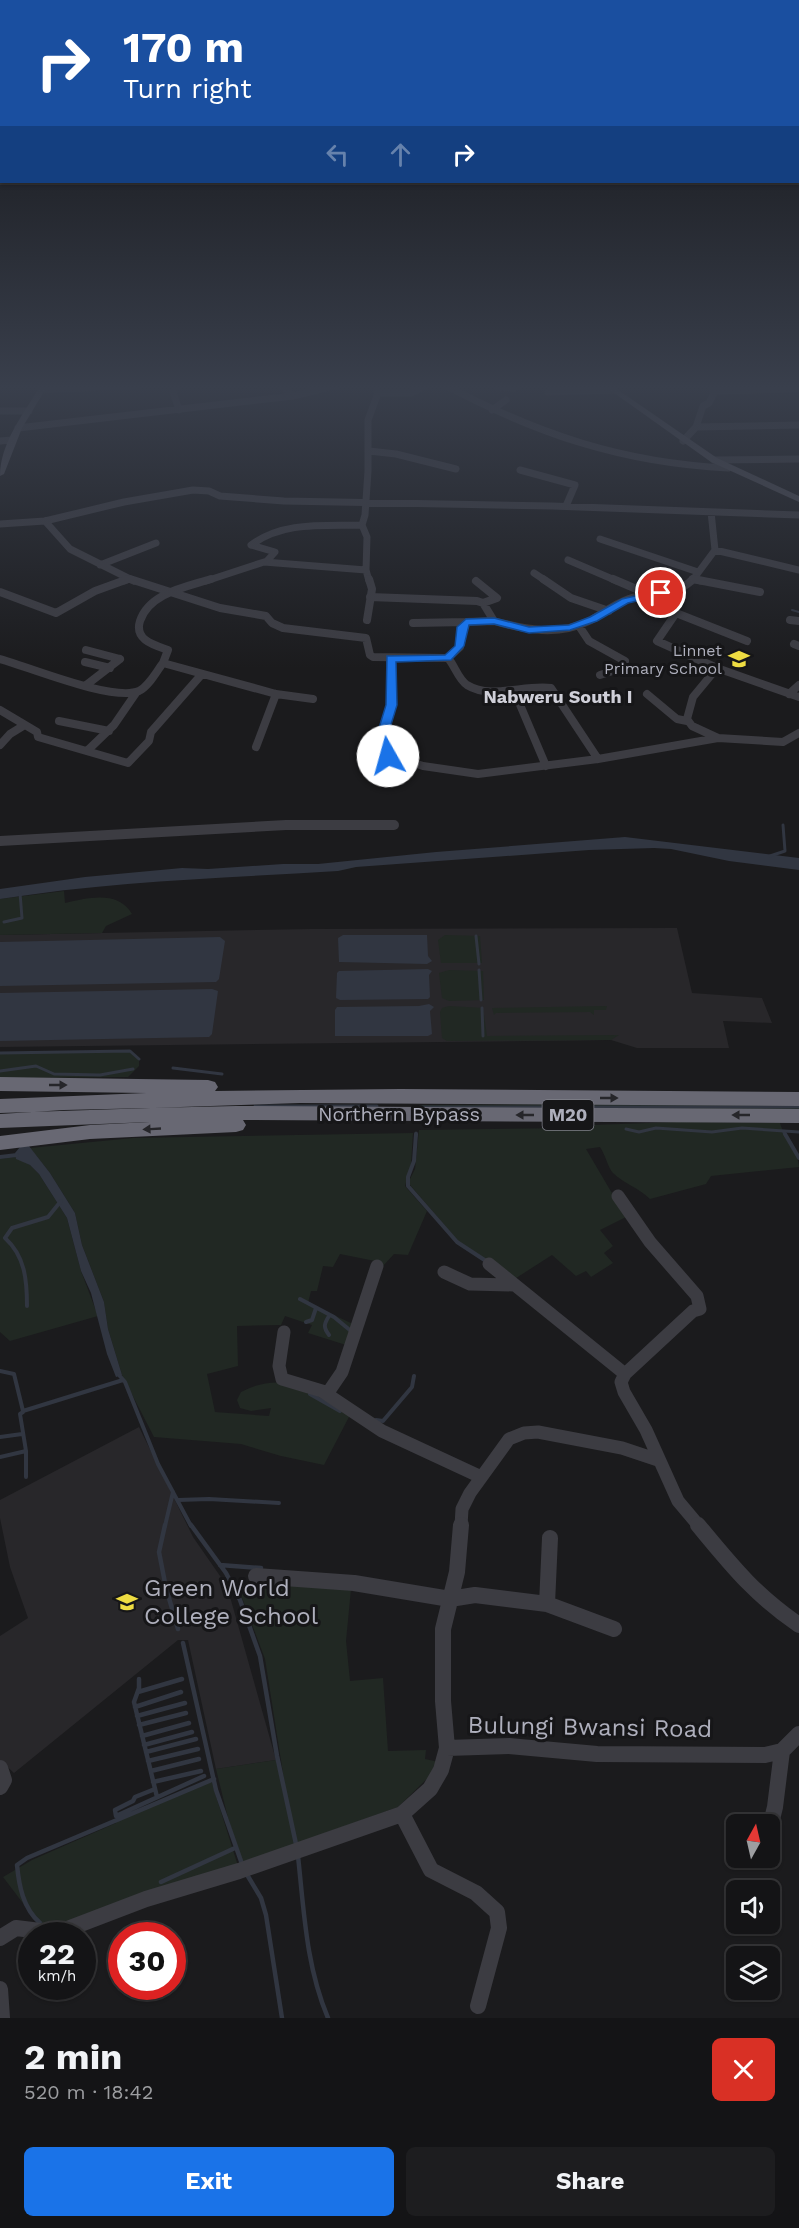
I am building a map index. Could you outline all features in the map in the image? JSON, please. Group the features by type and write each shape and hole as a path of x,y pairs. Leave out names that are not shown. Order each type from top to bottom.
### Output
{"highway":[{"path":"0,1084 264,1088 339,1106"},
{"name":"Northern Bypass","path":"0,1121 339,1106 799,1099"},
{"name":"Northern Bypass","path":"0,1106 88,1101 799,1116"},
{"path":"0,1143 90,1132 234,1125 339,1106"}],"main road":[{"path":"754,479 799,499"}],"street":[{"path":"367,479 362,525 367,537 366,570 372,589 367,621"},
{"path":"554,479 575,485"},
{"path":"566,506 579,479"},
{"path":"0,524 45,521 146,497 193,490 209,491 220,496 262,500 566,506 799,515"},
{"path":"413,623 494,621 529,630 579,626 625,601 648,594 678,591 692,579 715,550 711,512"},
{"path":"45,521 70,549 129,579 220,608 266,616 272,623 283,628 366,638 370,655 390,659 448,658 459,646 462,627 466,622"},
{"path":"88,750 109,731 136,693 163,663 168,650 146,642 139,633 138,627 143,612 149,604 168,593 266,562 276,553 251,545 276,530 362,525"},
{"path":"600,539 698,572"},
{"path":"100,565 156,543"},
{"path":"715,550 799,570"},
{"path":"568,560 648,594"},
{"path":"266,562 311,568 366,570"},
{"path":"534,573 572,598 609,611"},
{"path":"0,592 56,613 95,591 129,579"},
{"path":"692,579 760,592"},
{"path":"370,597 483,603 497,598 477,581"},
{"path":"661,593 666,603 676,613 747,641"},
{"path":"483,603 494,621"},
{"path":"676,613 674,620 659,635 657,641 717,668 799,697"},
{"path":"790,620 799,621"},
{"path":"579,626 589,641 624,661 619,669 600,675"},
{"path":"85,686 120,659 86,650"},
{"path":"0,658 85,686 136,693"},
{"path":"448,658 465,684 473,688 499,692 551,688 598,759"},
{"path":"390,659 392,705 385,728 388,756 423,766 464,773 495,772 598,759 718,738 783,742 799,733"},
{"path":"85,662 110,668"},
{"path":"163,663 276,694 313,699"},
{"path":"687,721 688,703 717,668"},
{"path":"0,710 23,726 37,732 38,737 128,763 149,741 151,732 202,674"},
{"path":"789,694 799,685"},
{"path":"499,692 518,700 546,766"},
{"path":"256,747 276,694"},
{"path":"647,694 677,719 687,721 718,738"},
{"path":"59,721 109,731"},
{"path":"0,745 10,734 23,726"},
{"path":"0,841 274,826 394,825"},
{"path":"618,1196 650,1242 697,1296 699,1310 693,1311 625,1374 621,1382 624,1392 642,1424 678,1501 744,1581 769,1604 799,1625"},
{"path":"489,1264 625,1374"},
{"path":"327,1394 342,1372 377,1266"},
{"path":"444,1272 470,1284 514,1285"},
{"path":"284,1332 279,1366 282,1379 288,1383 312,1387 327,1394 381,1430 481,1477"},
{"path":"447,1749 443,1701 443,1629 455,1598 462,1509 481,1477 509,1439 531,1432 622,1448 658,1460"},
{"path":"547,1604 550,1538"},
{"path":"256,1576 354,1583 455,1598 475,1595 547,1604 614,1629"},
{"path":"773,1814 782,1751 799,1734"},
{"name":"Bulungi Bwansi Road","path":"0,1938 16,1928 57,1933 146,1899 234,1872 402,1814 430,1789 441,1770 447,1749 509,1746 597,1754 765,1755 782,1751"},
{"path":"0,1768 5,1777 0,1787"},
{"path":"402,1814 431,1870 476,1893 497,1912 500,1928 478,2006"},
{"path":"0,1989 2,2018"}],"shaded area":[{"path":"625,837 799,858 799,870 729,861 671,849 589,850 356,867 338,871 126,884 0,899 0,889 85,877 182,868 318,864"},
{"path":"64,891 65,903 93,898 111,899 126,906 132,914 106,926 102,933 0,935 0,899"},
{"path":"677,928 692,993 762,998 772,1023 723,1021 729,1048 637,1048 611,1040 0,1047 0,935 312,929"},
{"path":"343,935 427,935 428,956 432,961 427,964 339,962 338,938"},
{"path":"445,935 480,936 482,963 441,963 438,940"},
{"path":"220,937 225,941 219,979 216,982 0,986 0,942"},
{"path":"428,969 432,971 429,975 430,997 428,999 340,1000 336,998 339,971"},
{"path":"449,970 483,971 484,1000 449,1001 442,998 439,973"},
{"path":"212,989 218,991 212,1034 209,1037 0,1041 0,993"},
{"path":"429,1004 434,1007 430,1011 432,1034 428,1036 335,1036 337,1007"},
{"path":"449,1006 483,1008 487,1036 619,1035 611,1040 447,1041 442,1038 440,1012 442,1008"},
{"path":"607,1006 606,1010 594,1010 594,1015 590,1012 496,1013 494,1015 492,1008"},
{"path":"130,1051 139,1059 139,1066 128,1077 0,1078 0,1053"},
{"path":"799,1103 799,1110 417,1109 414,1105"},
{"path":"677,1122 780,1123 797,1156 799,1167 711,1176 706,1184 650,1199 613,1173 600,1147 586,1149 626,1217 600,1230 613,1246 604,1253 613,1263 591,1277 586,1271 576,1276 552,1255 513,1280 458,1241 409,1181 415,1169 419,1130 575,1128 592,1125"},
{"path":"413,1133 411,1165 405,1186 427,1211 408,1255 394,1254 382,1267 375,1261 340,1254 333,1267 323,1266 317,1291 311,1291 308,1303 353,1324 346,1345 308,1333 312,1325 285,1316 281,1325 237,1326 238,1366 207,1374 215,1412 269,1416 271,1408 251,1411 240,1408 237,1400 241,1392 257,1385 285,1383 311,1391 351,1413 324,1465 281,1456 241,1444 154,1437 122,1375 108,1329 104,1302 82,1245 75,1213 50,1173 30,1148 133,1138"},
{"path":"29,1146 50,1173 75,1213 82,1245 104,1302 108,1329 122,1375 116,1377 107,1354 91,1293 81,1271 67,1218 39,1174 30,1165 16,1159 15,1153 20,1147"},
{"path":"16,1157 30,1165 39,1174 67,1218 81,1271 98,1316 10,1341 0,1332 0,1159"},
{"name":"Green World College School","path":"139,1427 193,1537 227,1586 276,1760 216,1769 188,1640 178,1640 14,1773 0,1760 0,1636 28,1618 10,1567 0,1518 0,1500"},
{"path":"236,1582 351,1589 346,1641 350,1681 383,1678 388,1751 426,1750 425,1759 439,1762 434,1772 398,1807 243,1863 228,1818 216,1769 276,1760 292,1830 265,1659"},
{"path":"211,1780 238,1866 75,1922 37,1922 3,1877 32,1860 116,1823 117,1820"}],"waterway":[{"path":"792,610 799,612"},
{"path":"770,856 785,851 783,825"},
{"path":"4,922 22,918 20,893"},
{"path":"476,936 479,964"},
{"path":"479,970 481,1000"},
{"path":"482,1008 483,1036"},
{"path":"0,1053 130,1051 139,1059"},
{"path":"0,1071 36,1066 54,1074 100,1075 133,1069"},
{"path":"173,1068 222,1074"},
{"path":"255,1106 377,1106"},
{"path":"416,1107 799,1107"},
{"path":"626,1129 639,1132 656,1128 712,1132 742,1128 799,1132"},
{"path":"783,1131 786,1136"},
{"path":"416,1134 414,1161 408,1177 408,1186 457,1242 486,1261"},
{"path":"785,1134 799,1158"},
{"path":"0,1157 17,1155"},
{"path":"27,1306 24,1269 17,1253 5,1238 12,1228 48,1217 61,1201"},
{"path":"300,1299 334,1317 351,1331"},
{"path":"306,1322 312,1320 316,1308"},
{"path":"329,1316 325,1326 329,1335"},
{"path":"0,1371 14,1374 23,1411 123,1380"},
{"path":"119,1375 125,1382 158,1464 173,1492"},
{"path":"376,1420 383,1421 412,1387 414,1376"},
{"path":"310,1394 340,1411"},
{"path":"23,1412 20,1414 26,1451"},
{"path":"0,1437 22,1434"},
{"path":"0,1457 26,1451"},
{"path":"26,1451 26,1477"},
{"path":"165,1526 173,1492"},
{"path":"173,1492 191,1526"},
{"path":"178,1500 209,1499 279,1503"},
{"path":"165,1525 159,1552 166,1588 178,1629"},
{"path":"191,1525 220,1565"},
{"path":"220,1565 261,1568"},
{"path":"220,1565 240,1600 260,1656 277,1756 296,1844"},
{"path":"183,1643 214,1779"},
{"path":"135,1707 134,1702 139,1688 139,1679"},
{"path":"138,1692 182,1679"},
{"path":"135,1707 181,1692"},
{"path":"137,1716 185,1703"},
{"path":"135,1707 137,1716"},
{"path":"140,1725 186,1713"},
{"path":"137,1716 140,1725"},
{"path":"142,1736 189,1723"},
{"path":"140,1725 142,1736"},
{"path":"144,1745 192,1732"},
{"path":"142,1736 144,1745"},
{"path":"146,1752 196,1739"},
{"path":"144,1745 146,1752"},
{"path":"148,1761 198,1749"},
{"path":"146,1752 148,1761"},
{"path":"151,1771 199,1759"},
{"path":"148,1761 153,1782"},
{"path":"153,1782 201,1771"},
{"path":"155,1789 135,1797 133,1801 115,1810 116,1816 204,1776"},
{"path":"39,1922 26,1904 17,1865 27,1858 214,1779"},
{"path":"214,1779 242,1864"},
{"path":"153,1782 157,1797"},
{"path":"161,1882 235,1848"},
{"path":"298,1856 310,1958 328,2018"},
{"path":"246,1873 261,1898 266,1915 282,2018"}],"place":[{"name":"Linnet Primary School","path":"739,659"},
{"name":"Green World College School","path":"127,1602"}],"district":[{"name":"Nabweru South I","path":"558,697"}],"route":[{"path":"388,756 385,728 392,705 390,659 448,658 459,646 462,627 466,622 494,621 529,630 579,626 625,601 648,594 661,593"}]}
